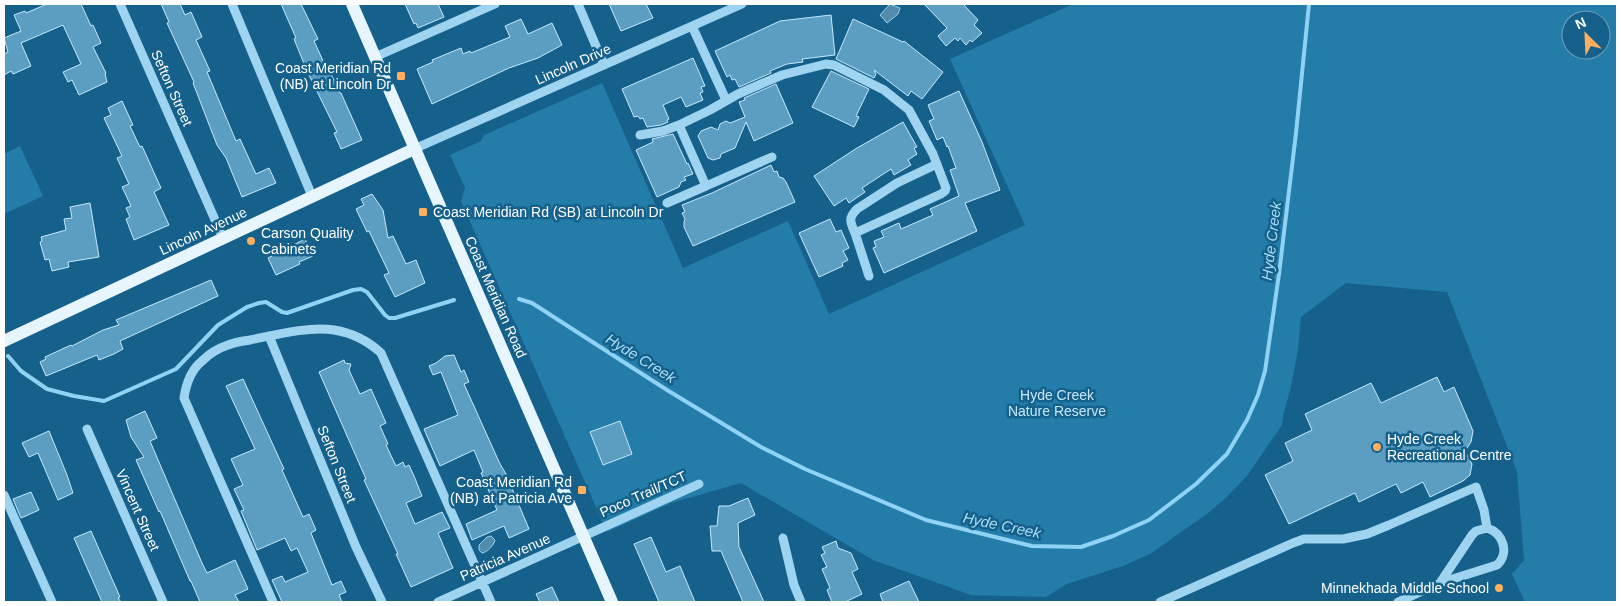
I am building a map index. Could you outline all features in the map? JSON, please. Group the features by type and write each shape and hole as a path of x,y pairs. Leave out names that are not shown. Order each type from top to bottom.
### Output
{"main road":[{"name":"Coast Meridian Road","path":"352,4 612,602"},
{"name":"Lincoln Avenue","path":"4,340 414,149"}],"street":[{"name":"Sefton Street","path":"120,4 223,238"},
{"path":"232,4 312,196"},
{"path":"375,57 477,7 495,4"},
{"path":"578,4 604,65"},
{"name":"Lincoln Drive","path":"414,149 742,4"},
{"path":"692,26 726,100"},
{"path":"640,135 663,131 678,125 726,100 782,75 826,64 834,65 884,90 909,110 937,164 946,188 945,191 855,233"},
{"path":"678,125 706,186"},
{"path":"667,203 772,157"},
{"path":"869,276 850,220 852,214 897,183 937,164"},
{"path":"273,602 184,398 186,388 195,368 209,355 227,345 269,336 317,329 351,334 368,341 381,353 491,602"},
{"name":"Sefton Street","path":"269,336 356,547 382,602"},
{"name":"Vincent Street","path":"87,428 163,602"},
{"name":"Poco Trail/TCT","path":"583,536 699,484"},
{"path":"1160,602 1293,543 1312,539 1343,539 1367,534 1476,487 1484,510 1487,528"},
{"path":"4,495 52,602"},
{"path":"1398,602 1440,583 1497,565 1502,561 1505,551 1503,544 1494,532 1487,528 1476,531 1468,539 1440,583"},
{"name":"Patricia Avenue","path":"438,602 583,536"},
{"path":"783,538 794,584 801,602"}],"green space":[{"name":"Hyde Creek Nature Reserve","path":"1073,4 1617,4 1617,602 1525,602 1512,574 1524,560 1517,472 1447,292 1346,283 1301,317 1298,349 1282,425 1247,476 1227,497 1207,514 1150,554 1123,566 1067,584 1046,597 971,595 873,560 741,483 671,503 607,532 461,201 465,188 450,155 481,141 484,135 602,83 683,268 788,221 829,314 1025,225 950,59"},
{"path":"20,146 43,196 4,214 4,154"}],"shaded area":[{"path":"890,4 900,8 898,14 887,23 880,15"},
{"path":"491,536 495,540 493,544 482,553 479,550 479,545 487,537"}],"building":[{"path":"47,4 81,4 101,43 93,47 106,73 107,82 79,95 72,80 68,82 63,72 81,64 63,25 21,43 31,66 13,74 11,71 4,75 4,54 8,52 4,38 21,31 14,15 25,11 26,13"},
{"path":"161,4 180,4 185,15 191,12 202,37 196,40 210,71 207,72 236,141 240,139 256,174 269,168 276,183 242,197 226,158 217,145 194,82 167,23 169,22"},
{"path":"281,4 301,4 318,39 314,41 341,93 362,140 341,149 334,133 337,132 307,71 294,39 296,38"},
{"path":"405,4 438,4 444,17 418,28 416,23 414,24"},
{"path":"609,4 646,4 653,18 621,31"},
{"path":"924,4 963,4 978,20 974,25 982,33 972,42 970,40 966,45 960,38 958,41 955,38 946,46 938,36 947,28"},
{"path":"831,15 835,55 802,59 803,62 787,64 739,87 735,79 732,80 730,75 727,77 715,51 780,21"},
{"path":"521,19 528,34 552,23 562,45 538,58 509,68 432,104 417,69 433,62 432,60 461,48 463,54 470,51 471,53 510,37 505,26"},
{"path":"853,19 904,41 943,72 922,99 911,91 908,96 874,70 876,74 874,78 836,59"},
{"path":"693,58 705,86 701,87 703,92 700,93 703,100 686,107 681,97 663,105 669,119 667,120 668,122 661,125 647,127 643,118 634,117 622,89"},
{"path":"831,71 869,89 856,116 859,117 854,127 812,107"},
{"path":"776,84 793,123 754,141 746,122 735,148 721,154 720,158 713,160 708,158 698,136 701,131 711,127 718,130 720,124 726,121 730,123 745,117 739,102"},
{"path":"959,91 982,142 1000,190 965,203 977,231 884,273 873,248 876,247 874,241 884,237 881,231 899,223 901,229 933,215 930,209 959,196 950,170 956,168 943,137 937,140 929,121 934,119 928,105"},
{"path":"122,101 133,125 130,126 140,147 142,146 161,188 154,192 169,225 134,240 126,219 130,217 126,208 131,206 122,187 129,184 117,158 122,156 104,118 111,115 108,108"},
{"path":"903,122 917,147 914,148 917,154 908,160 911,165 894,175 891,169 862,188 865,192 849,203 846,198 834,206 814,176 857,148"},
{"path":"673,134 693,174 684,177 686,180 681,182 679,187 657,197 636,150 653,142 652,139"},
{"path":"771,165 774,172 777,171 779,177 783,178 786,182 795,202 693,246 684,227 685,219 682,213 685,212 682,205"},
{"path":"372,194 383,210 388,238 393,236 406,264 416,260 425,283 395,297 384,275 389,273 356,209 364,205 361,199"},
{"path":"90,203 99,257 68,262 69,267 52,271 49,259 45,260 40,242 42,241 41,237 66,230 64,219 72,218 70,207"},
{"path":"830,219 836,232 841,230 849,248 843,251 848,260 842,263 843,266 819,277 799,233"},
{"path":"305,239 313,256 276,275 268,258"},
{"path":"211,280 218,296 120,341 123,349 114,354 99,360 97,355 46,376 40,362 46,359 45,357 103,330 119,325 116,320"},
{"path":"454,355 461,372 464,370 469,382 464,384 506,474 529,529 509,538 504,526 472,540 466,524 497,510 481,473 483,472 474,450 440,466 424,429 458,415 441,372 433,375 429,366 445,356"},
{"path":"344,360 345,363 351,364 349,370 360,394 371,389 386,423 380,426 396,466 403,462 405,467 409,465 414,476 422,496 406,503 415,524 442,512 450,528 438,533 453,568 411,587 319,372"},
{"name":"Hyde Creek Recreational Centre","path":"1437,377 1444,392 1454,387 1473,431 1471,442 1465,451 1472,464 1470,475 1463,481 1430,497 1423,482 1401,493 1396,484 1359,502 1355,493 1289,524 1265,475 1293,461 1285,443 1312,430 1305,414 1371,383 1381,403"},
{"path":"243,379 284,469 282,470 303,517 309,514 316,530 311,533 332,585 341,581 346,592 339,595 342,602 282,602 272,580 282,576 285,582 308,572 297,548 291,551 285,538 257,550 241,511 244,510 234,489 243,485 231,459 255,449 226,386"},
{"path":"145,411 157,438 150,441 202,563 207,573 235,560 248,589 235,595 239,602 200,602 136,460 144,457 131,437 126,420"},
{"path":"620,421 632,454 603,465 590,432"},
{"path":"49,431 73,493 58,500 38,453 29,457 22,443"},
{"path":"31,492 39,510 21,518 13,499"},
{"path":"748,498 755,515 738,523 739,547 764,602 743,602 721,551 712,551 710,526 717,526 719,506 729,506"},
{"path":"91,531 121,602 102,602 74,538"},
{"path":"651,537 666,572 680,566 695,602 659,602 634,544"},
{"path":"836,541 838,548 851,553 858,569 852,572 862,594 845,602 832,602 827,590 830,588 822,569 827,567 821,555 825,553 822,547"},
{"path":"909,581 919,602 883,602 880,594"},
{"path":"552,587 559,602 540,602 536,594"}],"waterway":[{"name":"Hyde Creek","path":"519,299 532,303 667,390 761,447 805,469 926,520 1032,546 1081,547 1113,536 1149,520 1196,484 1227,454 1247,420 1258,395 1265,371 1279,274 1309,4"},
{"name":"Hyde Creek","path":"8,356 21,371 47,389 104,401 176,369 218,325 247,307 259,303 266,302 287,313 353,290 361,289 367,292 385,315 389,318 395,318 454,300"}],"place":[{"name":"Coast Meridian Rd (NB) at Lincoln Dr","path":"401,76"},
{"name":"Coast Meridian Rd (SB) at Lincoln Dr","path":"423,212"},
{"name":"Carson Quality Cabinets","path":"251,241"},
{"name":"Hyde Creek Recreational Centre","path":"1377,447"},
{"name":"Coast Meridian Rd (NB) at Patricia Ave","path":"582,490"},
{"name":"Minnekhada Middle School","path":"1499,588"}]}
